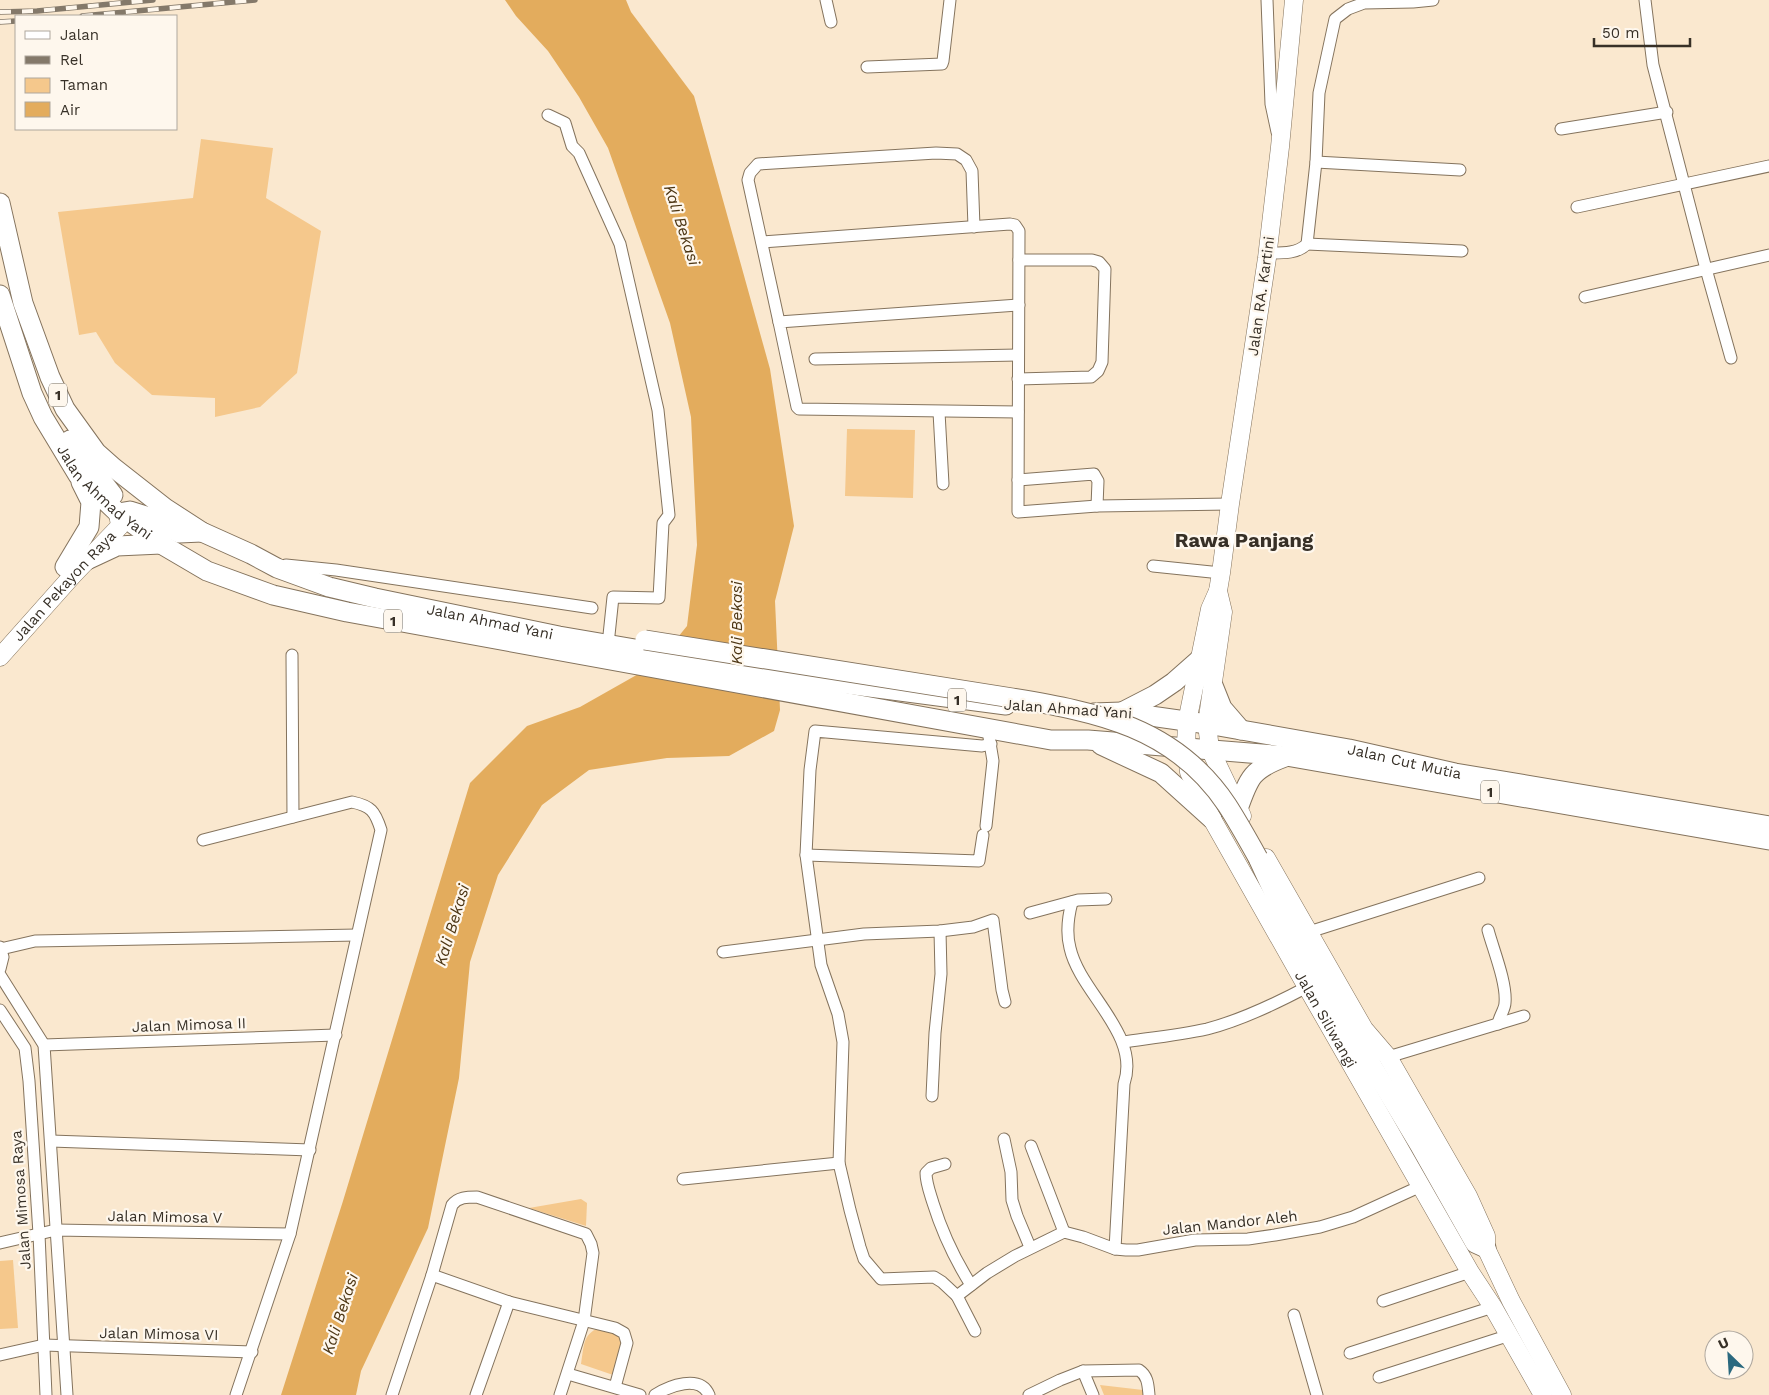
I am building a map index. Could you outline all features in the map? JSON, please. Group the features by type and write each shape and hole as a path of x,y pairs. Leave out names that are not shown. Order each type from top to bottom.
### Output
{"highway":[{"name":"Jalan Ahmad Yani","path":"0,203 23,303 50,377 65,409 96,452 132,483 202,532 277,568 329,587 375,598 806,687 988,736 1088,740 1186,747"},
{"name":"Jalan Ahmad Yani","path":"0,295 32,394 43,417 78,475 118,513 161,544 207,571 273,595 347,612 639,651"},
{"path":"38,345 56,416 69,440 113,496 118,513 130,511 146,516 179,533 202,532"},
{"path":"65,567 89,527 91,502 78,475"},
{"path":"87,560 117,546 161,544"},
{"path":"251,554 382,596 525,623 609,635 639,651 1030,701 1066,707 1110,719 1147,733 1182,755 1210,782 1227,804 1258,858 1282,910 1343,1020 1419,1144 1475,1242 1486,1248"},
{"path":"1122,712 1155,695 1174,682 1199,660"},
{"path":"1212,683 1222,708 1241,730"},
{"name":"Jalan Ahmad Yani","path":"806,687 942,698 1058,711 1106,714 1122,712 1162,716 1187,722"},
{"name":"Jalan Cut Mutia","path":"1187,722 1349,749 1455,773 1769,826"},
{"path":"1088,740 1161,773 1214,822"},
{"name":"Jalan Cut Mutia","path":"1186,747 1286,756 1769,840"},
{"path":"1241,814 1252,775 1266,764 1286,756"}],"main road":[{"name":"Jalan RA. Kartini","path":"1187,722 1210,608 1218,591 1222,573 1230,504 1267,253 1280,147 1294,0"},
{"name":"Jalan Pekayon Raya","path":"0,657 120,526 118,513"},
{"name":"Jalan Pekayon Raya","path":"0,650 65,567 118,513"},
{"name":"Jalan RA. Kartini","path":"1207,724 1223,612 1218,591"},
{"name":"Jalan Siliwangi","path":"1187,722 1186,747 1189,772 1214,822 1470,1272 1493,1307 1543,1395"},
{"name":"Jalan Siliwangi","path":"1207,724 1210,750 1241,814 1364,1029 1388,1057 1468,1196 1486,1236 1486,1248 1510,1301 1562,1395"},
{"path":"1214,822 1226,815 1233,813 1241,814"}],"street":[{"path":"826,0 831,22"},
{"path":"867,67 942,64 950,0"},
{"path":"1267,0 1271,104 1280,147"},
{"path":"1308,244 1316,162 1319,93 1335,19 1348,9 1364,3 1434,0"},
{"path":"1645,0 1653,65 1731,358"},
{"path":"1561,129 1666,112"},
{"path":"548,115 565,123 572,146 579,153 620,244 658,410 668,515 663,523 659,598 613,597 609,635"},
{"path":"974,227 972,171 966,160 957,154 936,153 758,164 750,172 748,180 797,407 799,409 1018,412"},
{"path":"1316,162 1460,170"},
{"path":"1577,207 1769,166"},
{"path":"762,242 1015,225 1019,231 1018,512 1097,506 1230,504"},
{"path":"1267,253 1284,254 1301,250 1308,244 1462,251"},
{"path":"1584,297 1769,255"},
{"path":"1018,260 1092,260 1099,262 1105,268 1102,362 1098,371 1091,377 1018,378"},
{"path":"779,322 1019,305"},
{"path":"815,359 1018,355"},
{"path":"939,412 943,484"},
{"path":"1018,480 1094,474 1098,481 1097,506"},
{"path":"280,564 592,608"},
{"path":"1153,566 1222,573"},
{"path":"292,655 293,818"},
{"path":"974,1330 956,1296 942,1282 934,1277 881,1279 864,1259 839,1163 842,1042 838,1014 821,965 806,855 810,770 815,731 982,746 988,736"},
{"path":"806,855 979,861 993,761 988,736"},
{"path":"203,840 352,802 364,805 376,814 381,830 290,1234 236,1395"},
{"path":"1309,932 1479,878"},
{"path":"1030,913 1078,900 1106,899"},
{"path":"1072,902 1067,935 1070,950 1080,971 1123,1042 1126,1056 1127,1074 1124,1084 1115,1249"},
{"path":"723,952 782,946 818,939 864,934 940,931 973,927 993,920 1005,1002"},
{"path":"1488,930 1505,992 1505,1005 1498,1024"},
{"path":"932,1096 935,1033 941,974 940,931"},
{"path":"0,969 3,957 1,948 35,941 357,935"},
{"path":"0,975 44,1045 67,1395"},
{"path":"1123,1042 1206,1029 1233,1021 1275,1004 1307,987"},
{"name":"Jalan Mimosa Raya","path":"0,1010 25,1048 29,1081 39,1234 46,1395"},
{"path":"1388,1057 1524,1016"},
{"name":"Jalan Mimosa II","path":"44,1045 336,1035"},
{"path":"29,1081 47,1079"},
{"path":"1004,1139 1011,1172 1012,1200 1030,1247"},
{"path":"51,1141 310,1150"},
{"path":"956,1296 987,1273 1030,1247 1064,1232 1031,1146"},
{"path":"683,1178 839,1163"},
{"path":"945,1164 931,1168 926,1173 926,1182 942,1233 958,1264 972,1285"},
{"name":"Jalan Mandor Aleh","path":"1064,1232 1115,1249 1138,1250 1195,1240 1248,1239 1306,1230 1354,1217 1421,1186"},
{"path":"392,1395 432,1275 452,1206 460,1198 477,1197 586,1234 591,1244 593,1254 584,1321 560,1395"},
{"name":"Jalan Mimosa V","path":"0,1243 56,1230 290,1234"},
{"path":"1383,1301 1470,1272"},
{"path":"432,1275 509,1302 615,1328 624,1332 627,1343 615,1387"},
{"path":"476,1395 509,1302"},
{"path":"1350,1353 1493,1307"},
{"path":"1294,1315 1317,1395"},
{"path":"1378,1377 1510,1336"},
{"name":"Jalan Mimosa VI","path":"0,1355 44,1345 252,1352"},
{"path":"1029,1395 1083,1371 1138,1370 1143,1372 1147,1378 1149,1395"},
{"path":"1083,1371 1094,1395"},
{"path":"568,1374 640,1395"},
{"path":"655,1395 677,1385 687,1383 702,1387 709,1395"}],"green space":[{"path":"201,139 273,148 266,198 321,231 297,373 260,407 215,417 215,398 152,395 115,363 96,332 79,335 58,212 193,198"},
{"path":"847,429 915,430 913,498 845,496"},
{"path":"581,1199 587,1203 586,1226 529,1208"},
{"path":"13,1260 18,1328 0,1329 0,1261"},
{"path":"599,1328 626,1338 619,1377 581,1364 585,1342 589,1334"},
{"path":"1100,1385 1143,1390 1147,1395 1104,1395"}],"water":[{"name":"Kali Bekasi","path":"505,0 626,0 631,12 694,96 770,369 794,526 775,601 780,710 774,731 729,756 667,758 589,770 542,805 498,875 470,962 459,1078 428,1228 361,1371 356,1395 281,1395 343,1201 470,783 527,726 580,707 656,664 687,626 697,545 691,417 670,323 608,148 579,97 548,51 516,16"}],"railway":[{"path":"0,12 37,11 153,0"},
{"path":"93,15 255,0"},
{"path":"0,22 15,21"}],"district":[{"name":"Rawa Panjang","path":"1244,540"}]}
